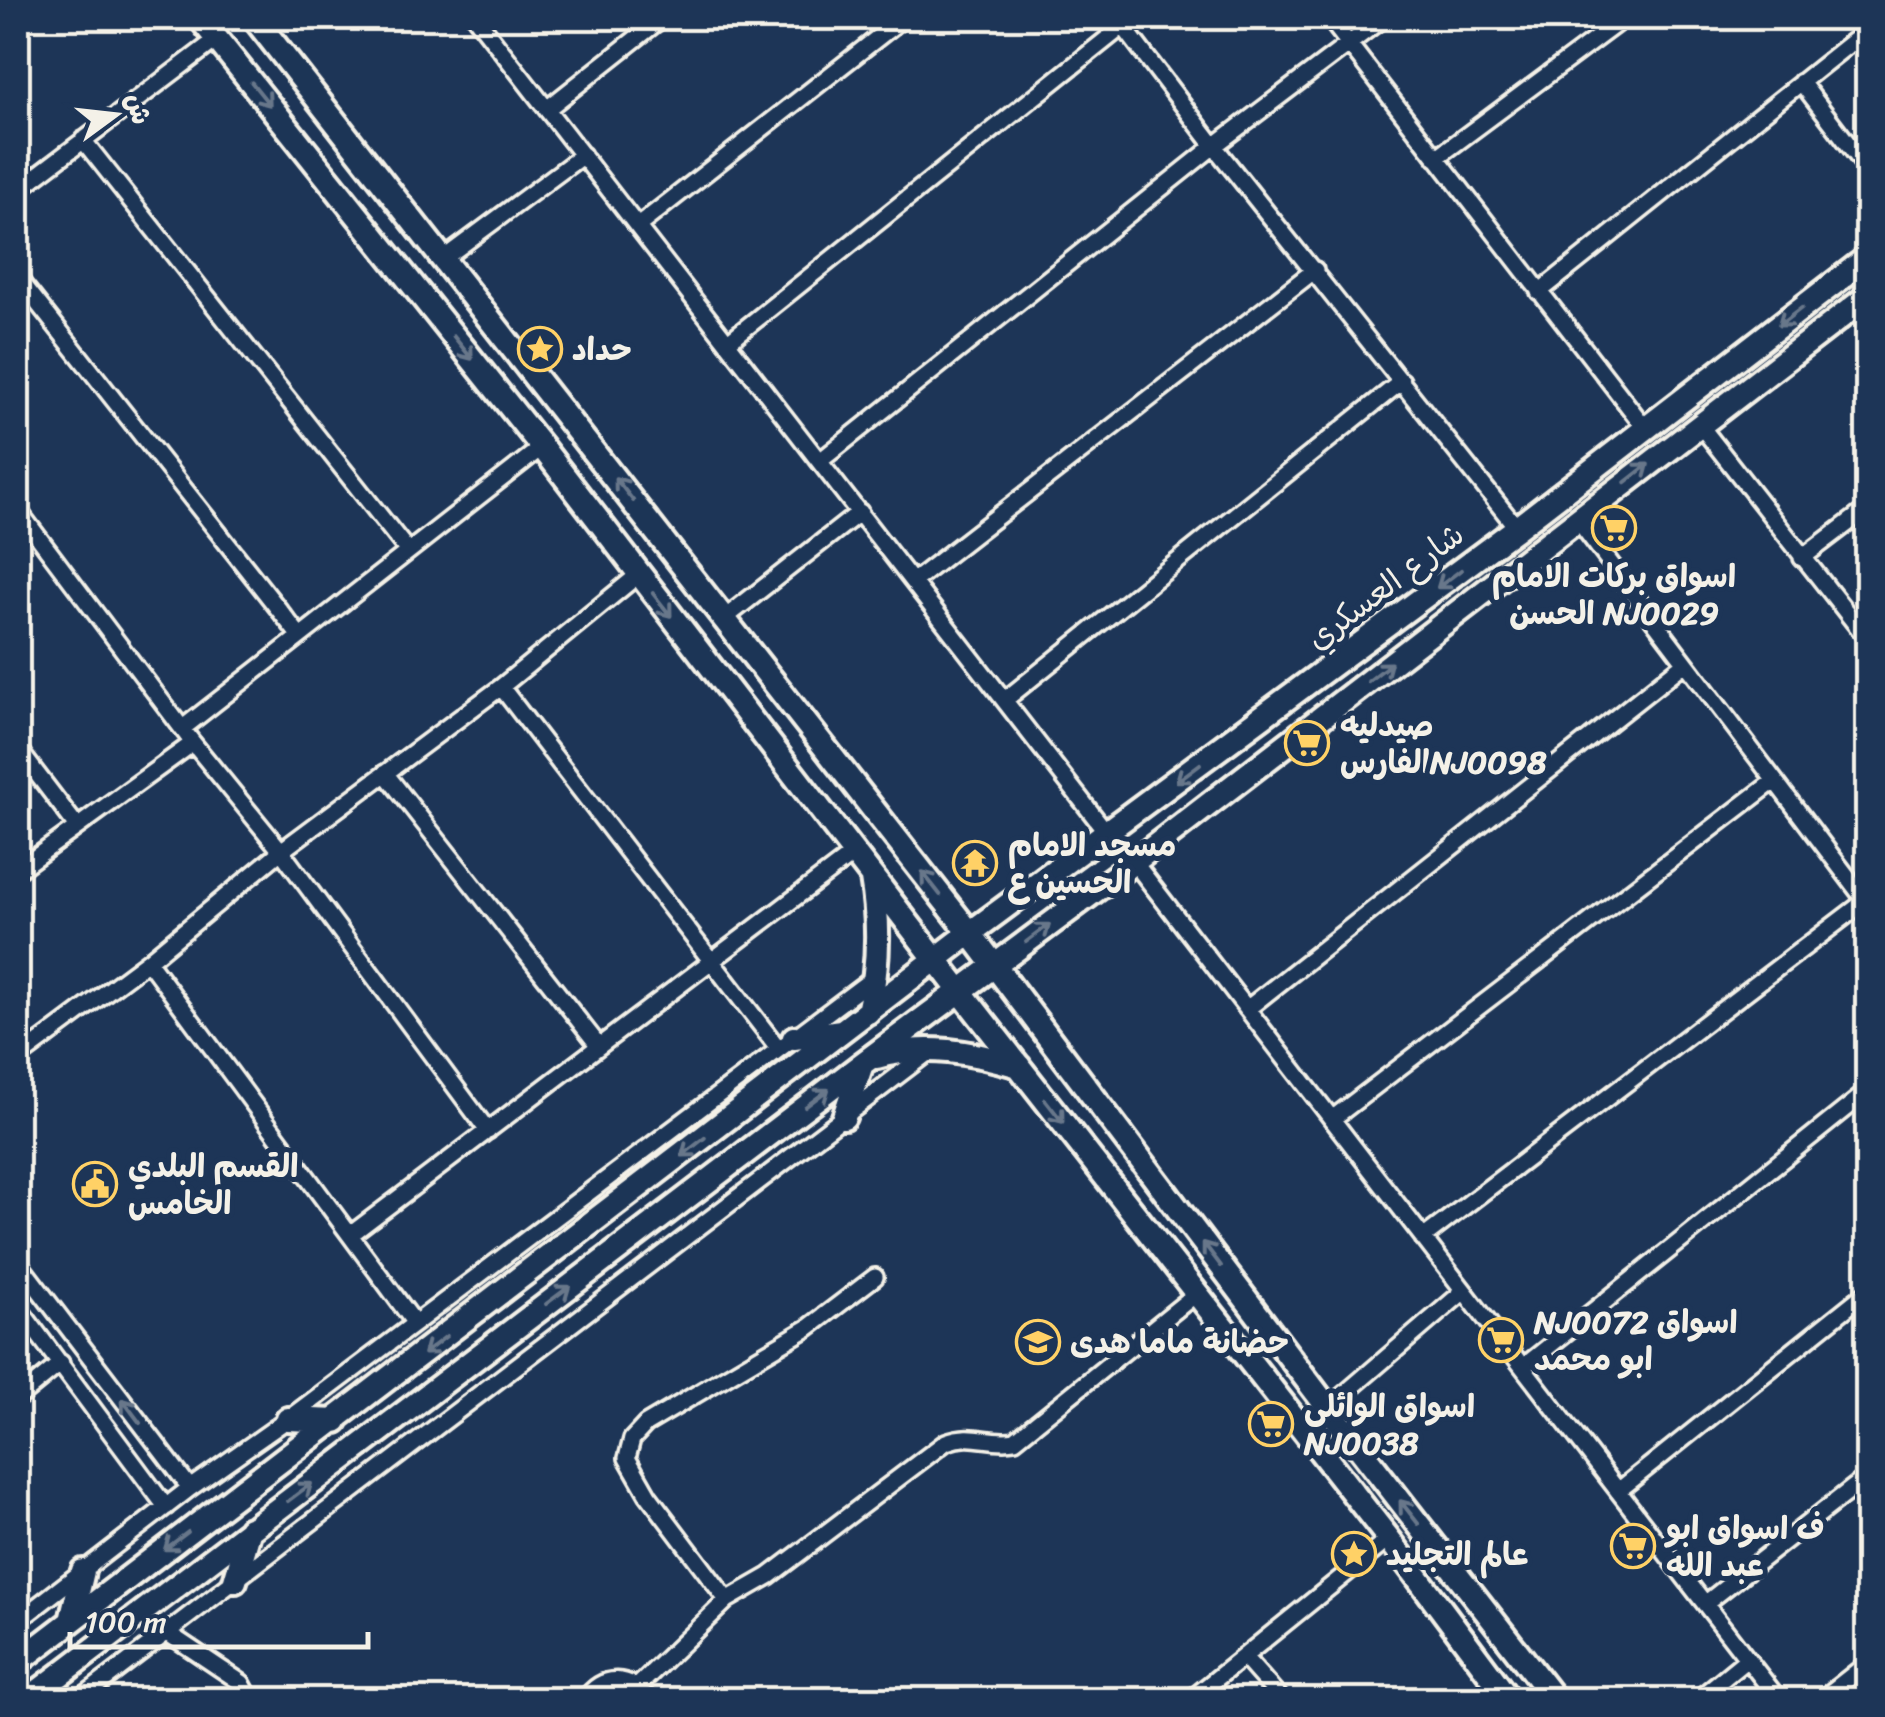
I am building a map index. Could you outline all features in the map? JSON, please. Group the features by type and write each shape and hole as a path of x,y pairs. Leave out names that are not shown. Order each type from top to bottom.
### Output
{"main road":[{"path":"200,18 542,447 1018,1066 1389,1539 1509,1700"},
{"path":"254,18 970,933 1328,1408 1555,1700"},
{"name":"شارع العسكري","path":"18,1662 970,933 1517,528 1868,258"},
{"name":"شارع العسكري","path":"27,1700 1134,862 1868,296"},
{"path":"488,380 506,380 516,372 514,350"},
{"path":"520,420 518,407 524,394 548,392"},
{"path":"868,1012 876,976 878,935 872,875"},
{"path":"786,1043 844,1031"},
{"path":"844,1117 865,1062 892,1052 969,1053 1018,1066"},
{"path":"288,1419 336,1421"},
{"path":"235,1581 250,1530"},
{"path":"1413,1571 1433,1570 1440,1558 1439,1551"},
{"path":"72,1621 83,1571"},
{"path":"1460,1635 1465,1620 1480,1615 1490,1617"}],"street":[{"path":"476,18 1108,833"},
{"path":"547,109 662,18"},
{"path":"638,226 903,18"},
{"path":"1330,18 1646,429"},
{"path":"820,461 1214,146 1382,18"},
{"path":"1436,158 1624,18"},
{"path":"728,342 1120,22 1517,528"},
{"path":"1539,292 1868,29"},
{"path":"18,190 217,38"},
{"path":"1801,82 1868,170"},
{"path":"83,140 407,550"},
{"path":"443,258 583,155"},
{"path":"914,581 1315,270"},
{"path":"18,278 299,635"},
{"path":"1006,700 1402,381"},
{"path":"1700,425 1868,640"},
{"path":"182,728 542,447"},
{"path":"1802,558 1868,508"},
{"path":"725,618 860,512"},
{"path":"20,519 193,744 281,851 488,1131"},
{"path":"1423,1238 1867,902 1578,519"},
{"path":"18,1058 148,961 281,851 501,686 638,574"},
{"path":"1248,1009 1685,664"},
{"path":"501,686 712,961 786,1043"},
{"path":"18,870 193,744"},
{"path":"18,749 76,825"},
{"path":"385,773 599,1046"},
{"path":"1332,1119 1774,780"},
{"path":"350,1235 854,854"},
{"path":"1134,862 1778,1700"},
{"path":"148,961 414,1322"},
{"path":"18,1621 876,976"},
{"path":"78,1700 932,1050"},
{"path":"1523,1367 1868,1091"},
{"path":"18,1262 190,1488"},
{"path":"728,1600 648,1496 627,1458 632,1439 646,1424 808,1328 875,1277"},
{"path":"1328,1408 1464,1290"},
{"path":"1618,1491 1868,1291"},
{"path":"585,1700 598,1684 611,1680 625,1680 644,1693 728,1600 769,1576 946,1442 962,1436 1015,1440 1197,1293"},
{"path":"18,1308 166,1507"},
{"path":"18,1398 61,1363"},
{"path":"1705,1604 1868,1476"},
{"path":"1190,1700 1389,1539"},
{"path":"166,1632 242,1683 252,1700"},
{"path":"1244,1657 1282,1700"},
{"path":"1698,1700 1747,1658"},
{"path":"1821,1700 1868,1663"}],"place":[{"name":"حداد","path":"540,349"},
{"name":"اسواق بركات الامام الحسن NJ0029","path":"1614,528"},
{"name":"صيدليه الفارسNJ0098","path":"1307,743"},
{"name":"مسجد الامام الحسين ع","path":"975,863"},
{"name":"القسم البلدي الخامس","path":"95,1184"},
{"name":"NJ0072 اسواق ابو محمد","path":"1501,1340"},
{"name":"حضانة ماما هدى","path":"1038,1342"},
{"name":"اسواق الوائلی NJ0038","path":"1271,1424"},
{"name":"ف اسواق ابو عبد الله","path":"1633,1546"},
{"name":"عالم التجليد","path":"1354,1554"}]}
